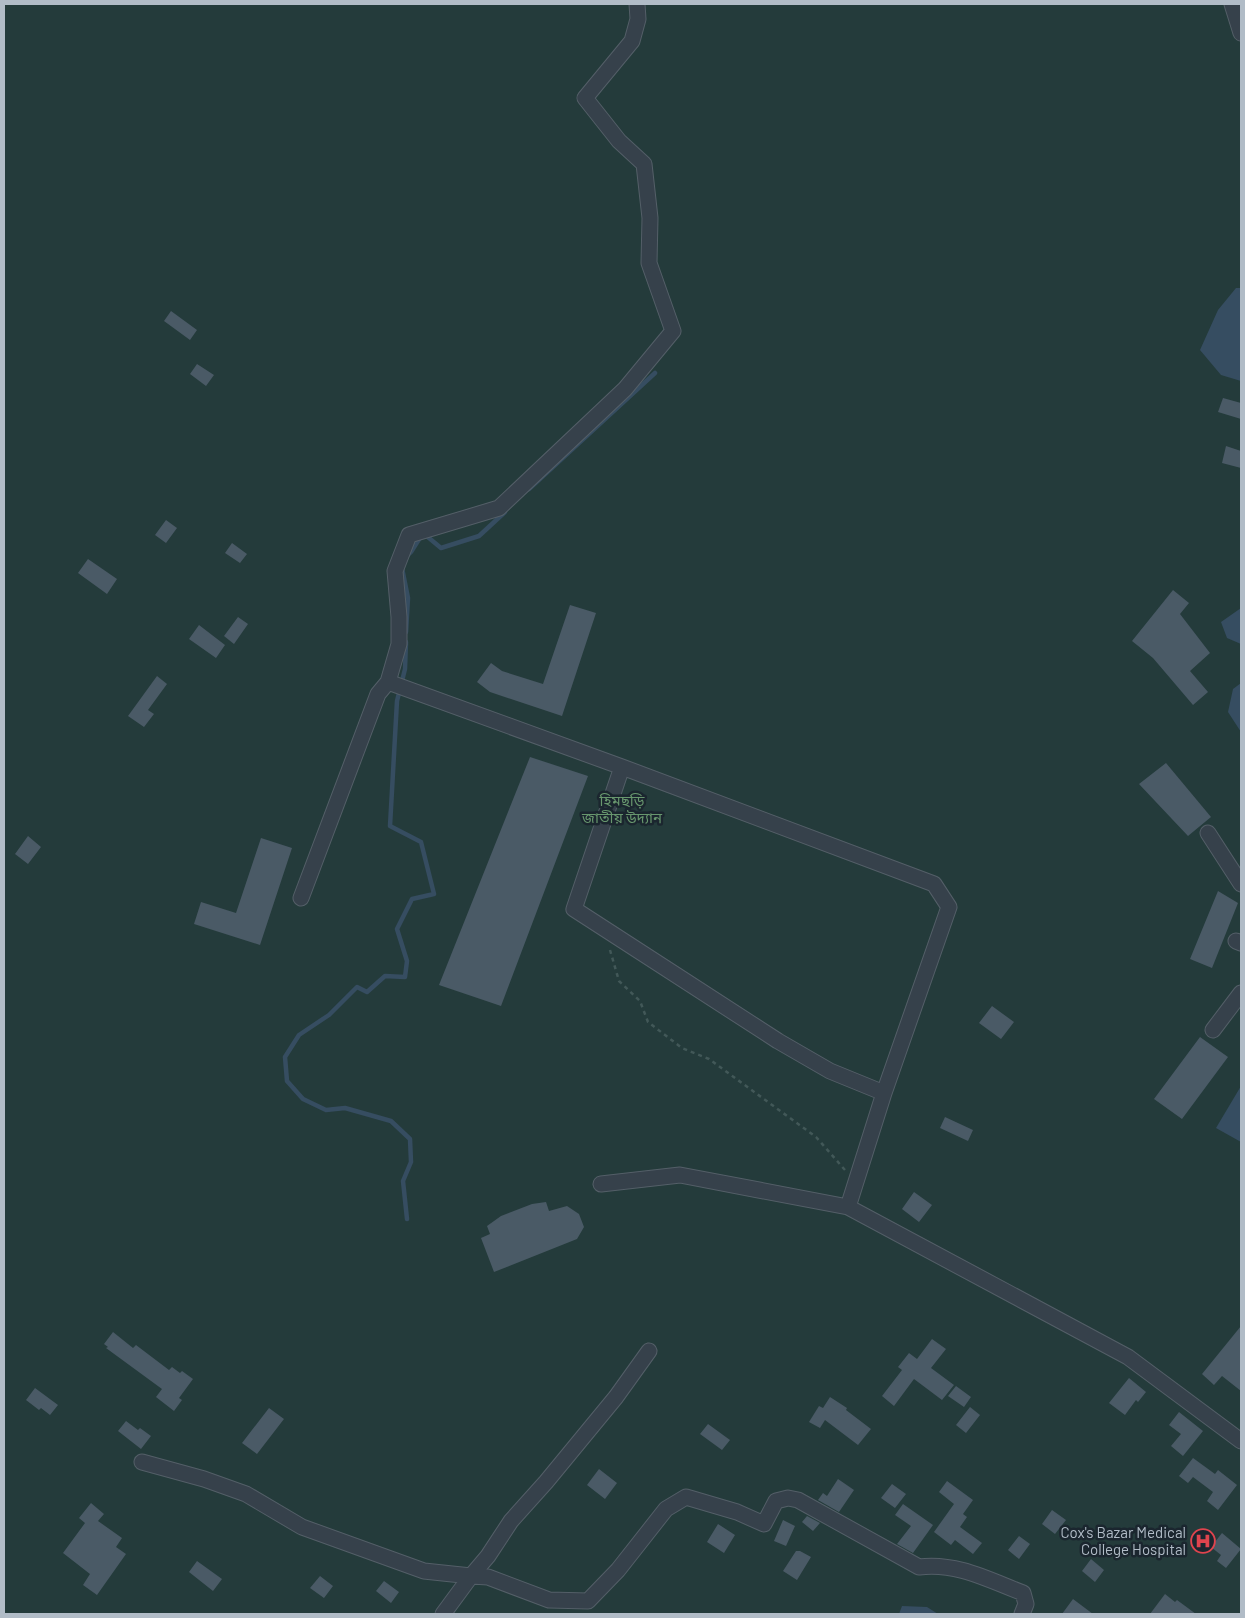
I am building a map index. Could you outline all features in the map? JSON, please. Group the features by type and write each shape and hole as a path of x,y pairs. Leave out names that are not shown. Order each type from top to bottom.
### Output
{"street":[{"path":"301,898 378,694 388,682 399,644 395,571 409,535 498,508 625,389 673,331 650,264 650,218 644,164 620,141 585,98 632,41 638,19 637,4"},
{"path":"1232,4 1241,33"},
{"path":"388,682 934,884 950,907 884,1093 848,1207"},
{"path":"622,767 574,909 778,1041 830,1071 884,1093"},
{"path":"1208,833 1241,884"},
{"path":"1213,1030 1241,993"},
{"path":"601,1184 680,1175 848,1207 1128,1357 1241,1441"},
{"path":"443,1614 488,1556 511,1521 546,1482 616,1397 649,1351"},
{"path":"142,1462 204,1479 246,1494 302,1527 424,1571 488,1577 548,1600 588,1601 618,1570 666,1510 686,1496 737,1512 764,1524 776,1501 788,1498 798,1500 919,1567 948,1566 1023,1593 1026,1604 1022,1614"}],"path":[{"path":"603,927 620,981 640,1000 648,1022 682,1048 709,1059 816,1137 856,1182"}],"green space":[{"name":"হিমছড়ি জাতীয় উদ্যান","path":"4,4 1241,4 1241,1614 4,1614"}],"water":[{"path":"1236,288 1241,288 1241,381 1221,375 1200,350 1218,310"},
{"path":"1241,608 1241,644 1227,638 1221,622"},
{"path":"1241,683 1241,732 1228,712 1233,689"},
{"path":"1241,1086 1241,1142 1216,1128"},
{"path":"902,1606 927,1607 938,1614 899,1614"}],"building":[{"path":"171,311 197,330 190,340 164,321"},
{"path":"197,364 214,375 206,386 190,374"},
{"path":"1223,398 1241,403 1241,419 1218,412"},
{"path":"1226,446 1241,451 1241,468 1222,463"},
{"path":"166,520 177,528 166,543 155,535"},
{"path":"232,543 247,554 240,563 225,553"},
{"path":"88,559 117,579 107,594 78,573"},
{"path":"1173,590 1189,603 1180,614 1210,653 1190,671 1208,692 1193,705 1153,658 1132,641"},
{"path":"570,605 596,613 562,716 490,692 477,682 491,663 502,671 543,684"},
{"path":"238,617 248,624 234,644 224,636"},
{"path":"199,625 225,645 216,658 189,639"},
{"path":"157,676 167,684 148,710 154,714 144,727 128,716"},
{"path":"530,757 588,776 501,1006 439,985"},
{"path":"1166,763 1211,817 1188,836 1139,784"},
{"path":"28,836 41,847 28,864 15,854"},
{"path":"261,838 292,848 260,945 194,924 201,902 236,913"},
{"path":"1218,891 1238,903 1212,968 1190,959"},
{"path":"992,1006 1014,1022 1001,1039 979,1023"},
{"path":"1200,1037 1228,1057 1182,1119 1154,1099"},
{"path":"945,1117 973,1130 968,1141 940,1128"},
{"path":"914,1192 932,1205 919,1222 902,1209"},
{"path":"546,1202 549,1211 567,1206 579,1214 584,1227 577,1239 494,1272 481,1238 490,1234 487,1226 501,1216 532,1204"},
{"path":"1241,1326 1241,1391 1222,1376 1214,1385 1202,1374"},
{"path":"113,1332 133,1348 136,1345 169,1370 172,1367 193,1379 179,1398 182,1400 174,1411 156,1397 162,1389 106,1348 108,1347 104,1344"},
{"path":"932,1339 946,1349 931,1368 954,1385 942,1400 914,1379 894,1406 882,1396 902,1370 898,1367 909,1353 917,1359"},
{"path":"1129,1378 1146,1392 1138,1402 1136,1400 1125,1415 1109,1403"},
{"path":"956,1386 971,1397 964,1407 948,1396"},
{"path":"35,1388 58,1405 50,1415 41,1408 39,1410 26,1400"},
{"path":"830,1397 847,1408 846,1410 871,1429 858,1445 825,1420 820,1428 809,1422 819,1406 823,1408"},
{"path":"970,1407 980,1415 966,1433 956,1425"},
{"path":"269,1408 284,1419 257,1454 242,1443"},
{"path":"1179,1412 1203,1431 1183,1456 1171,1446 1181,1434 1169,1425"},
{"path":"126,1421 138,1430 140,1428 151,1436 141,1449 118,1431"},
{"path":"708,1424 730,1440 722,1450 700,1434"},
{"path":"1193,1458 1215,1474 1218,1470 1237,1485 1218,1510 1207,1501 1213,1492 1193,1477 1188,1483 1179,1476"},
{"path":"599,1469 617,1483 605,1499 587,1485"},
{"path":"838,1479 854,1490 839,1512 818,1500 823,1493 827,1496"},
{"path":"947,1481 973,1500 963,1514 967,1517 960,1527 982,1543 973,1554 955,1540 951,1545 934,1532 954,1504 939,1492"},
{"path":"892,1484 906,1494 895,1508 881,1498"},
{"path":"91,1503 104,1514 98,1521 122,1538 116,1547 126,1554 97,1595 83,1585 90,1574 63,1553 85,1523 79,1518"},
{"path":"903,1504 933,1525 913,1553 897,1544 911,1526 895,1515"},
{"path":"1052,1510 1066,1520 1055,1534 1042,1524"},
{"path":"807,1516 820,1523 813,1531 802,1522"},
{"path":"783,1520 795,1526 786,1546 774,1541"},
{"path":"718,1524 735,1535 724,1553 707,1542"},
{"path":"1222,1533 1241,1549 1226,1568 1217,1561 1221,1555 1211,1547"},
{"path":"1019,1536 1030,1544 1019,1559 1008,1550"},
{"path":"796,1551 811,1557 797,1580 783,1571"},
{"path":"1091,1559 1104,1570 1095,1582 1082,1571"},
{"path":"197,1561 222,1579 213,1591 189,1572"},
{"path":"320,1576 333,1586 324,1598 310,1588"},
{"path":"384,1581 399,1592 391,1603 376,1591"},
{"path":"1165,1594 1175,1602 1177,1600 1196,1614 1150,1614"},
{"path":"1073,1599 1093,1614 1062,1614"}],"waterway":[{"path":"529,489 655,373"},
{"path":"407,556 423,533 441,548 479,536 505,512"},
{"path":"402,568 408,598 406,632"},
{"path":"406,642 405,669 397,701 390,826 421,842 434,894 412,899 397,929 407,961 405,977 385,976 367,992 357,987 329,1015 299,1035 285,1057 287,1081 303,1099 326,1110 345,1108 391,1121 410,1139 411,1162 403,1181 407,1219"}],"place":[{"name":"Cox's Bazar Medical College Hospital","path":"1203,1541"}]}
